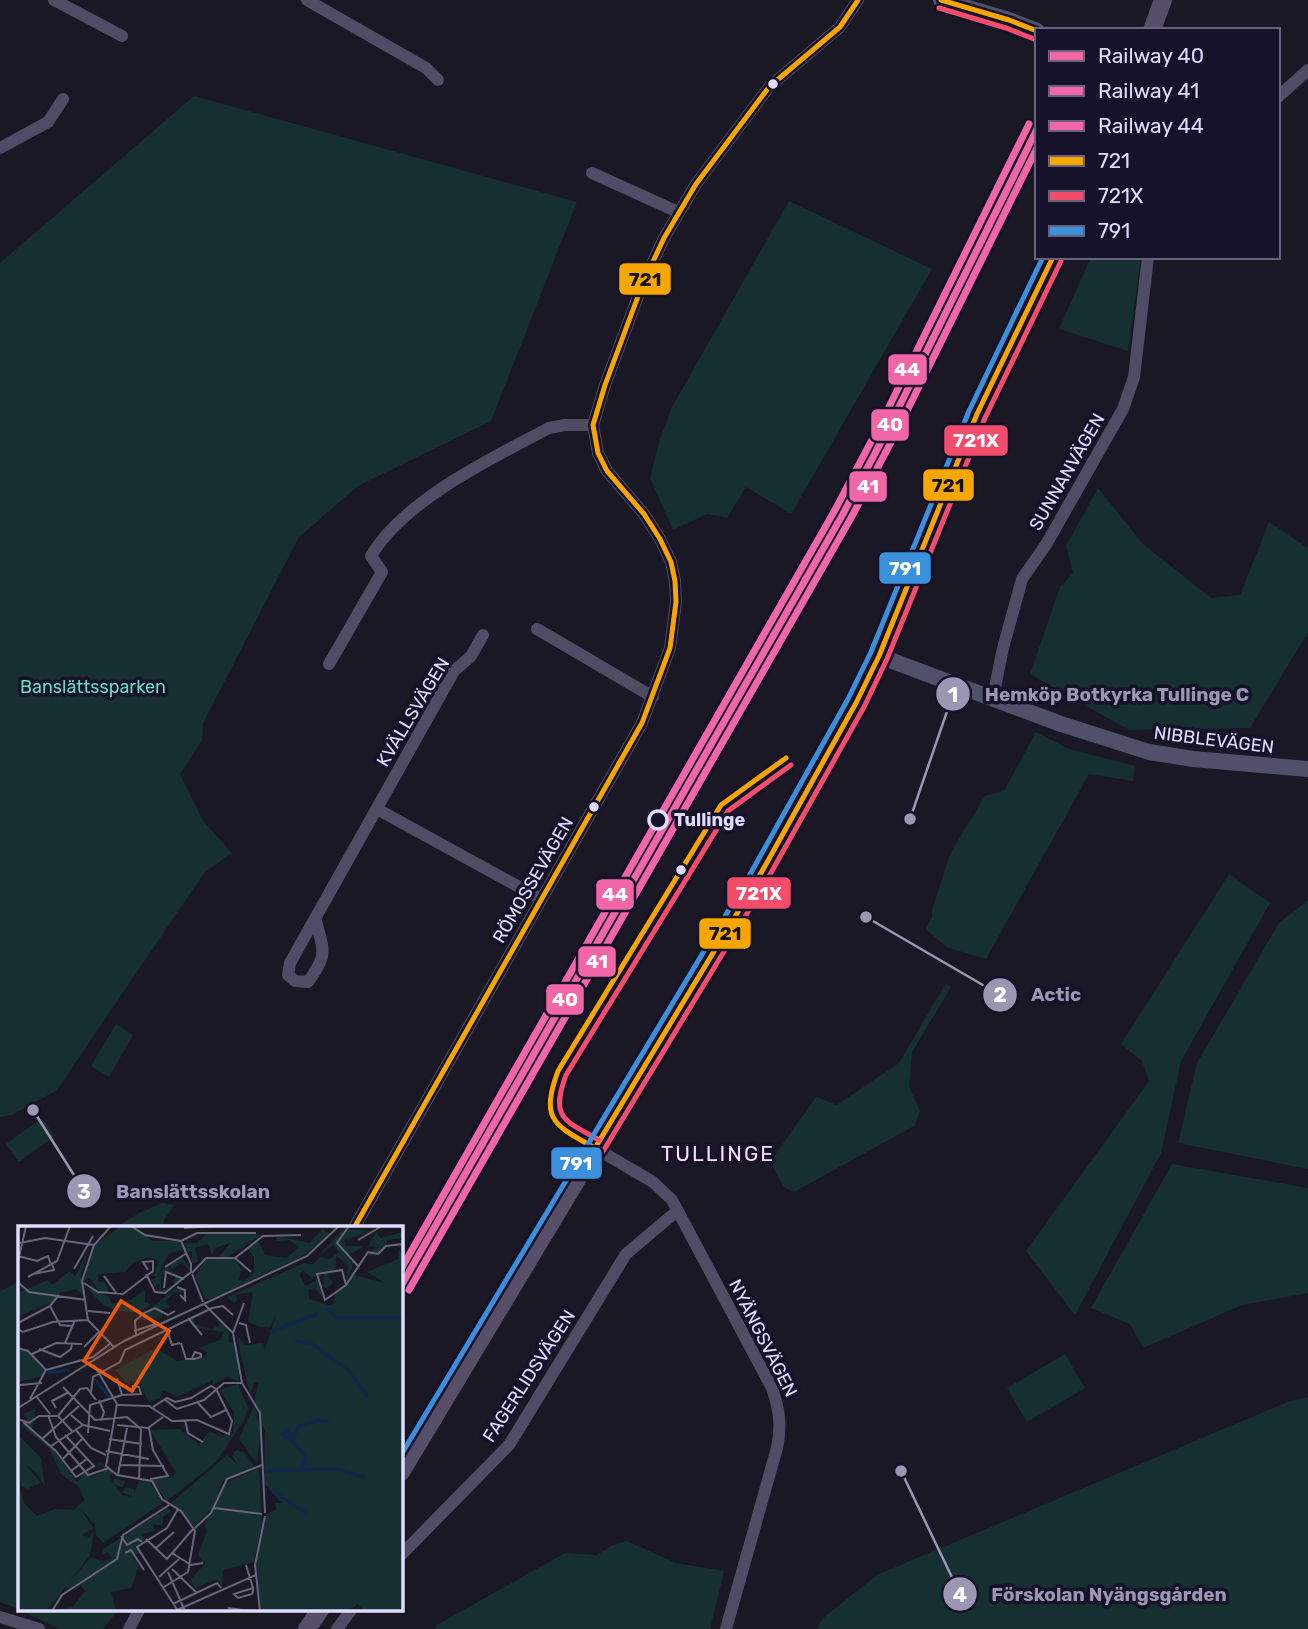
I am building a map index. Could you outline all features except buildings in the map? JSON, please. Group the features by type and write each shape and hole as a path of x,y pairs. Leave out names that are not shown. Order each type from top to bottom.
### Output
{"main road":[{"path":"1153,28 1163,0"},
{"path":"402,1470 776,846 843,727 879,656 977,414 1052,259"},
{"path":"307,1629 319,1612"}],"street":[{"path":"54,0 122,36"},
{"path":"307,0 426,68 438,80"},
{"path":"329,664 382,572 371,556 382,538 407,513 449,484 549,428 593,425 643,283 678,212 764,94 834,32 858,0"},
{"path":"941,0 1035,30"},
{"path":"1280,95 1308,70"},
{"path":"0,148 48,122 63,99"},
{"path":"592,173 678,212"},
{"name":"SUNNANVÄGEN","path":"993,697 1022,579 1048,543 1123,408 1134,377 1148,259"},
{"name":"RÖMOSSEVÄGEN","path":"355,1226 642,723 670,648 674,624 675,581 671,562 644,514 607,471 598,453 593,425"},
{"path":"537,629 653,697"},
{"name":"KVÄLLSVÄGEN","path":"316,921 349,856 454,671 471,656 483,635"},
{"name":"NIBBLEVÄGEN","path":"879,656 1061,724 1149,752 1193,759 1308,769"},
{"path":"377,809 541,899"},
{"name":"NYÄNGSVÄGEN","path":"596,1148 653,1182 667,1194 772,1388 780,1413 777,1448 726,1629"},
{"name":"FAGERLIDSVÄGEN","path":"402,1554 516,1436 626,1254 677,1211"},
{"path":"128,1629 138,1612"},
{"path":"337,1629 350,1612"},
{"path":"0,1617 39,1629"}],"green space":[{"name":"Banslättssparken","path":"194,96 577,202 491,421 358,486 299,537 203,723 202,740 180,774 203,821 232,853 204,873 57,1090 12,1115 0,1117 0,263"},
{"path":"789,201 932,269 791,514 746,487 727,518 707,514 673,530 650,478 659,442 672,407"},
{"path":"1090,259 1141,259 1128,351 1059,329"},
{"path":"1098,488 1143,544 1211,598 1240,595 1269,522 1308,548 1308,632 1250,728 1129,730 1030,674 1060,587 1073,573 1066,546"},
{"path":"1036,732 1069,749 1135,766 1133,781 1089,774 986,959 946,947 926,929 950,854 985,796 1004,791"},
{"path":"1229,874 1270,903 1181,1061 1161,1153 1075,1315 1026,1251 1149,1081 1142,1061 1121,1044"},
{"path":"1308,900 1308,1169 1178,1143 1197,1063 1279,923"},
{"path":"946,983 951,987 912,1052 909,1087 920,1111 914,1126 794,1192 784,1187 770,1162 816,1097 837,1105 899,1063"},
{"path":"116,1024 133,1035 109,1077 91,1066"},
{"path":"42,1118 55,1136 19,1162 6,1144"},
{"path":"1172,1164 1308,1188 1308,1293 1242,1305 1143,1348 1130,1324 1091,1308"},
{"path":"162,1203 174,1205 162,1226 118,1226"},
{"path":"18,1282 18,1609 0,1602 0,1291"},
{"path":"1065,1354 1085,1388 1027,1422 1007,1388"},
{"path":"1308,1397 1308,1629 817,1629 823,1618 877,1575 1290,1401"},
{"path":"627,1541 676,1563 724,1571 710,1629 435,1629 435,1626 565,1553 597,1555 613,1545"},
{"path":"24,1612 116,1612 103,1629 60,1629"}],"rail line":[{"name":"44","path":"402,1267 835,510 1029,124"},
{"name":"40","path":"402,1284 843,514 1035,133"},
{"name":"41","path":"409,1290 851,518 1035,152"}],"transit line":[{"name":"721","path":"355,1226 642,723 670,648 676,602 671,562 644,514 607,471 598,453 593,425 643,283 664,238 696,184 769,87 840,27 858,0"},
{"name":"721","path":"941,0 1035,30"},
{"name":"721X","path":"939,8 1034,39"},
{"name":"791","path":"402,1453 748,878 848,699 871,652 969,411 1042,259"},
{"name":"721","path":"595,1148 756,882 856,703 879,656 977,414 1052,259"},
{"name":"721X","path":"602,1153 763,887 864,707 887,659 985,418 1061,261"},
{"name":"721","path":"595,1148 569,1133 554,1119 550,1100 558,1071 721,805 786,758"},
{"name":"721X","path":"599,1140 563,1116 559,1100 566,1075 728,811 791,765"}],"place":[{"name":"Hemköp Botkyrka Tullinge C","path":"910,819"},
{"name":"Tullinge","path":"658,820"},
{"name":"Actic","path":"866,917"},
{"name":"Banslättsskolan","path":"33,1110"},
{"name":"Förskolan Nyängsgården","path":"901,1471"}],"district":[{"name":"TULLINGE","path":"718,1153"}]}
